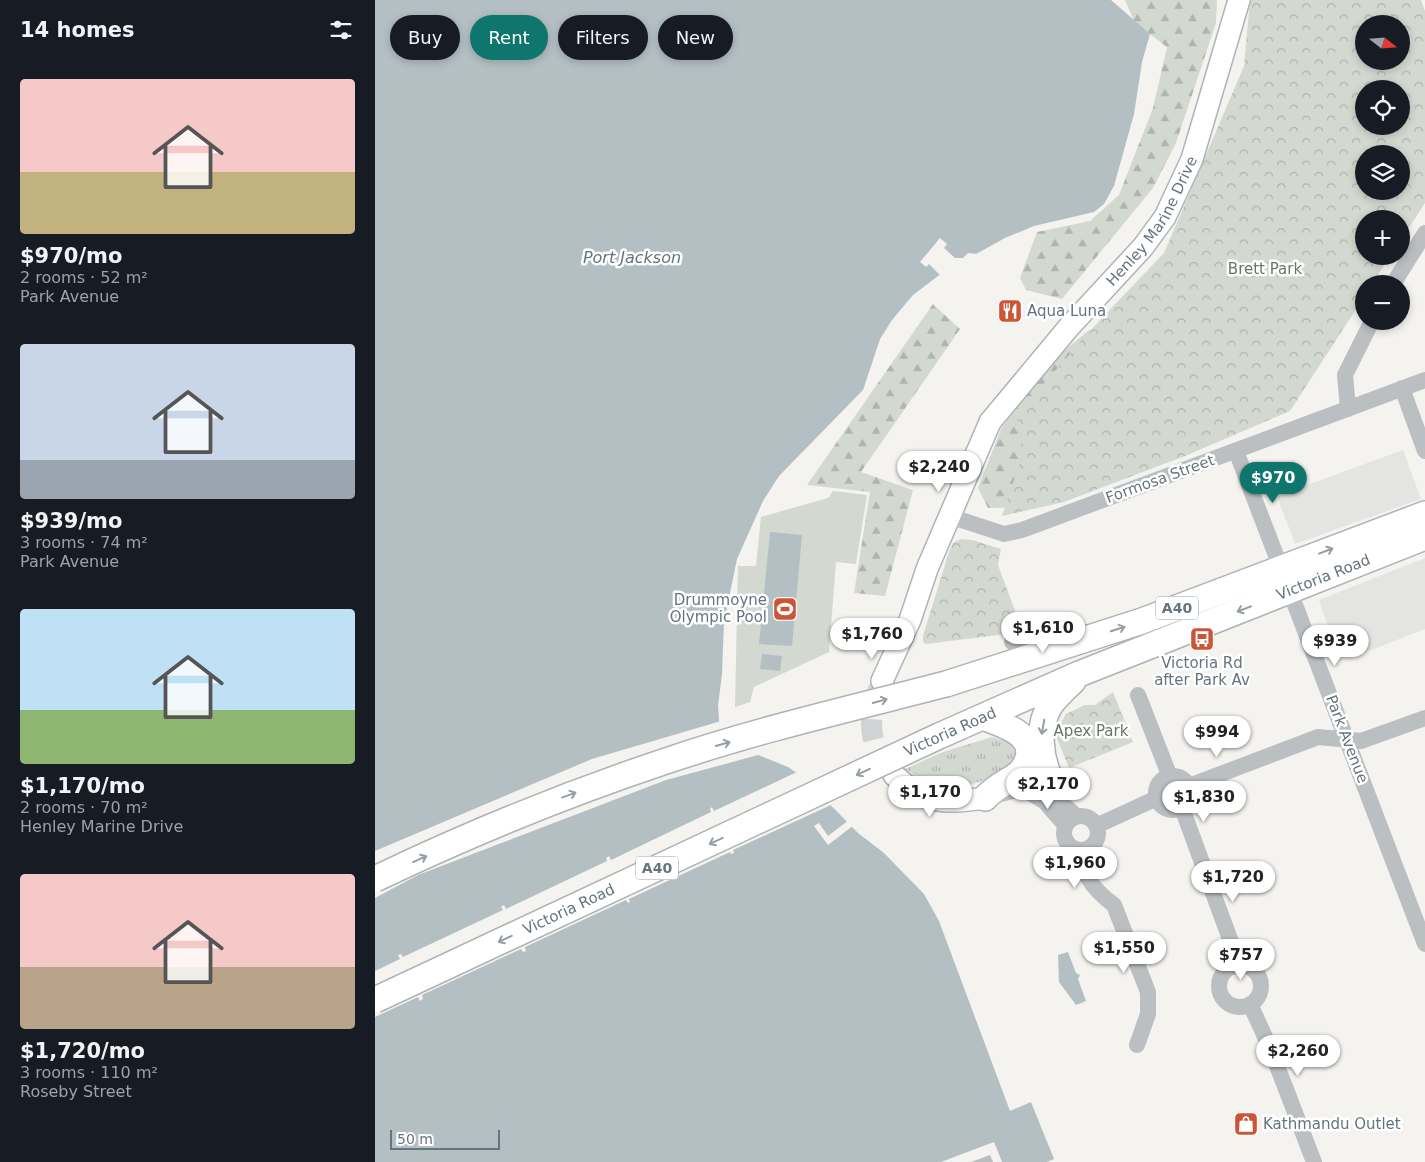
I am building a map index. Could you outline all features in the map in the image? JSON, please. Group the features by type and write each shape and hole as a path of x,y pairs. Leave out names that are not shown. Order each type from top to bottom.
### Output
{"highway":[{"name":"Victoria Road","path":"375,1000 939,736 1285,580 1425,514"},
{"name":"Victoria Road","path":"375,879 547,803 667,760 785,726 946,684 1142,621 1425,537"},
{"path":"1051,781 1041,750 1045,717 1051,704 1079,674"},
{"path":"983,717 1009,727 1023,737 1029,756 1025,766 1018,774 997,785 985,798"}],"main road":[{"name":"Henley Marine Drive","path":"882,681 910,620 923,578 990,422 997,411 1069,327 1132,259 1165,217 1192,159 1239,0"},
{"path":"894,774 904,784 935,800 952,802 985,798"}],"street":[{"path":"1399,275 1425,233"},
{"path":"1349,409 1345,375 1368,330"},
{"name":"Formosa Street","path":"949,516 1003,534 1022,530 1425,380"},
{"path":"1402,388 1425,452"},
{"name":"Park Avenue","path":"1236,451 1425,944"},
{"path":"1012,642 1071,635"},
{"path":"1138,696 1170,776"},
{"path":"1189,786 1318,737 1347,738 1361,741 1425,718"},
{"path":"1170,776 1179,777 1189,786 1190,796 1182,808 1167,809 1157,798 1156,793 1160,782 1170,776"},
{"path":"985,798 1051,781 1071,821"},
{"path":"1022,788 1071,821 1090,818 1096,826 1098,835 1094,844 1080,850 1066,843 1064,834 1071,821"},
{"path":"1096,826 1157,798"},
{"path":"1182,808 1231,942 1233,966"},
{"path":"1080,850 1083,870 1088,880 1104,898 1114,905 1147,992 1148,1014 1137,1045"},
{"path":"1233,966 1247,966 1257,974 1261,987 1255,1000 1250,1004 1243,1006 1230,1004 1221,994 1220,981 1223,974 1233,966"},
{"path":"1250,1004 1271,1050 1314,1162"}],"shaded area":[{"path":"1403,450 1421,499 1295,544 1277,496"},
{"path":"1425,558 1425,629 1356,656 1353,647 1337,653 1319,600"}],"green space":[{"path":"1125,0 1217,0 1216,23 1176,143 1153,188 1062,299 1026,290 1020,278 1037,232 1090,221 1119,195 1153,108 1167,47 1135,23"},
{"name":"Brett Park","path":"1250,0 1421,0 1425,11 1425,203 1410,226 1410,210 1355,210 1355,265 1384,265 1378,275 1355,275 1355,311 1290,411 1185,456 1064,502 1002,516 1023,453 1017,414 1099,321 1164,253 1244,66"},
{"path":"933,304 960,329 861,472 913,490 885,596 854,593 870,492 807,485"},
{"path":"1089,330 1121,354 1023,507 988,508 978,488 1001,429 1046,366"},
{"name":"Drummoyne Olympic Pool","path":"833,491 867,495 856,564 836,562 829,652 754,687 750,702 735,707 738,566 756,566 761,517 828,498"},
{"path":"961,539 972,540 1001,549 998,565 1023,632 926,644 923,642 923,636 949,552 953,543"},
{"name":"Apex Park","path":"1113,692 1133,742 1069,768 1056,736 1066,714 1085,705 1095,705"},
{"path":"992,737 1013,744 1018,752 1012,768 990,778 968,785 944,787 921,780 905,769 943,752"}],"water":[{"name":"Port Jackson","path":"375,0 1111,0 1150,34 1142,62 1134,114 1114,186 1104,204 1094,212 1034,226 1005,238 942,273 913,295 892,320 880,339 863,390 779,476 763,501 737,559 724,622 722,674 718,706 720,732 734,745 788,767 804,778 858,833 884,853 924,894 939,921 1010,1111 1031,1102 1054,1159 1047,1162 375,1162"},
{"path":"770,532 802,535 792,646 759,644"},
{"path":"762,654 782,656 780,671 760,669"},
{"path":"1068,952 1076,973 1080,975 1078,979 1086,1001 1076,1005 1059,982 1058,955"}],"pier":[{"path":"940,238 947,244 944,248 955,258 963,258 968,253 979,254 941,276 929,264 926,267 920,262"},
{"path":"721,721 723,731 735,743 762,754 666,780 418,875 375,898 375,851 592,759"},
{"path":"799,771 833,804 733,850 734,853 731,854 730,852 629,899 630,902 628,903 626,900 525,947 526,951 523,952 521,949 422,995 423,999 420,1001 418,997 375,1017 375,971 400,959 398,955 401,954 403,957 503,910 501,907 504,905 506,909 607,861 606,858 609,856 611,860 711,812 710,809 712,807 714,811"},
{"path":"849,820 854,825 828,845 814,826 819,823 828,836"},
{"path":"994,1142 1002,1162 993,1162 990,1155 971,1162 941,1162"}],"tunnel":[{"path":"879,688 873,712 872,734 879,754 894,775"}],"place":[{"name":"Aqua Luna","path":"1010,311"},
{"name":"Drummoyne Olympic Pool","path":"785,609"},
{"name":"Victoria Rd after Park Av","path":"1202,639"},
{"name":"Kathmandu Outlet","path":"1246,1124"}]}
